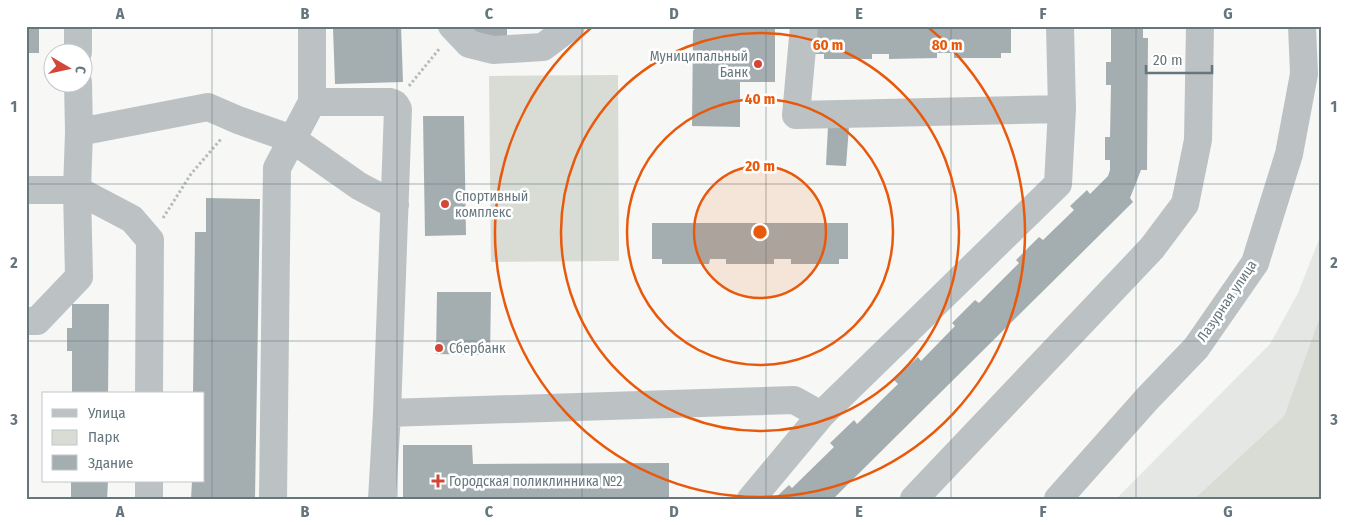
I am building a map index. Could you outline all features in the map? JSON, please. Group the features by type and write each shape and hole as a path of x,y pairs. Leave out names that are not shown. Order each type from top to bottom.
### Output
{"street":[{"path":"78,26 78,42"},
{"path":"273,499 277,168 312,102 312,26"},
{"path":"454,28 469,44 493,50 571,26"},
{"path":"804,26 796,115 1062,109"},
{"path":"752,499 821,415 1058,184 1062,109 1060,26"},
{"path":"914,499 1152,248 1185,204 1198,140 1200,26"},
{"name":"Лазурная улица","path":"1058,499 1147,399 1196,348 1255,263 1289,154 1304,74 1302,26"},
{"path":"26,321 37,321 79,277 77,190 78,92"},
{"path":"312,102 390,102 395,104 398,109 382,499"},
{"path":"79,132 208,107 292,139 359,186 395,205"},
{"path":"26,190 77,190 132,219 150,240 150,392"},
{"path":"387,413 794,400 821,415"},
{"path":"149,482 149,499"}],"path":[{"path":"395,104 454,28"},
{"path":"150,240 191,174 238,120"}],"shaded area":[{"path":"1322,232 1322,311 1284,416 1194,499 1116,499 1270,344 1298,293"}],"green space":[{"path":"618,75 619,261 491,262 489,76"},
{"path":"1322,311 1322,499 1194,499 1284,416"}],"building":[{"path":"26,26 39,26 39,53 26,53"},
{"path":"401,26 403,82 335,84 333,28"},
{"path":"466,26 507,26 507,42 471,32"},
{"path":"697,26 775,26 775,82 740,82 740,127 692,126 693,31"},
{"path":"815,26 1011,26 1011,53 1001,53 1001,58 954,58 954,53 937,53 937,58 889,59 889,54 872,54 872,59 824,59 824,54 815,54"},
{"path":"1111,26 1143,26 1143,38 1148,38 1147,170 1141,170 1130,198 1133,202 833,499 774,499 789,485 792,488 834,447 830,443 854,420 857,424 898,384 894,380 918,357 921,361 955,326 952,323 975,300 979,303 1019,263 1016,260 1039,237 1043,240 1074,210 1070,206 1087,190 1090,194 1108,176 1110,160 1105,160 1105,137 1110,137 1111,85 1106,85 1106,62 1111,62"},
{"name":"Спортивный комплекс","path":"423,116 464,116 466,235 425,236"},
{"path":"828,126 849,127 846,166 826,165"},
{"path":"206,198 260,199 255,499 191,499 192,482 205,482 205,392 193,392 195,232 206,232"},
{"path":"652,223 848,223 848,259 839,259 839,264 791,264 791,259 774,259 774,264 726,264 726,259 710,259 709,264 662,264 662,259 652,259"},
{"path":"437,292 491,292 490,355 436,354"},
{"path":"72,304 109,304 108,392 72,392 72,351 67,351 67,328 72,328"},
{"path":"403,445 472,445 473,464 669,463 669,499 403,499"},
{"path":"71,482 108,482 107,499 71,499"}],"place":[{"name":"Муниципальный Банк","path":"758,64"},
{"name":"Спортивный комплекс","path":"445,204"},
{"name":"Сбербанк","path":"439,348"},
{"name":"Городская поликлинника №2","path":"438,481"}]}
